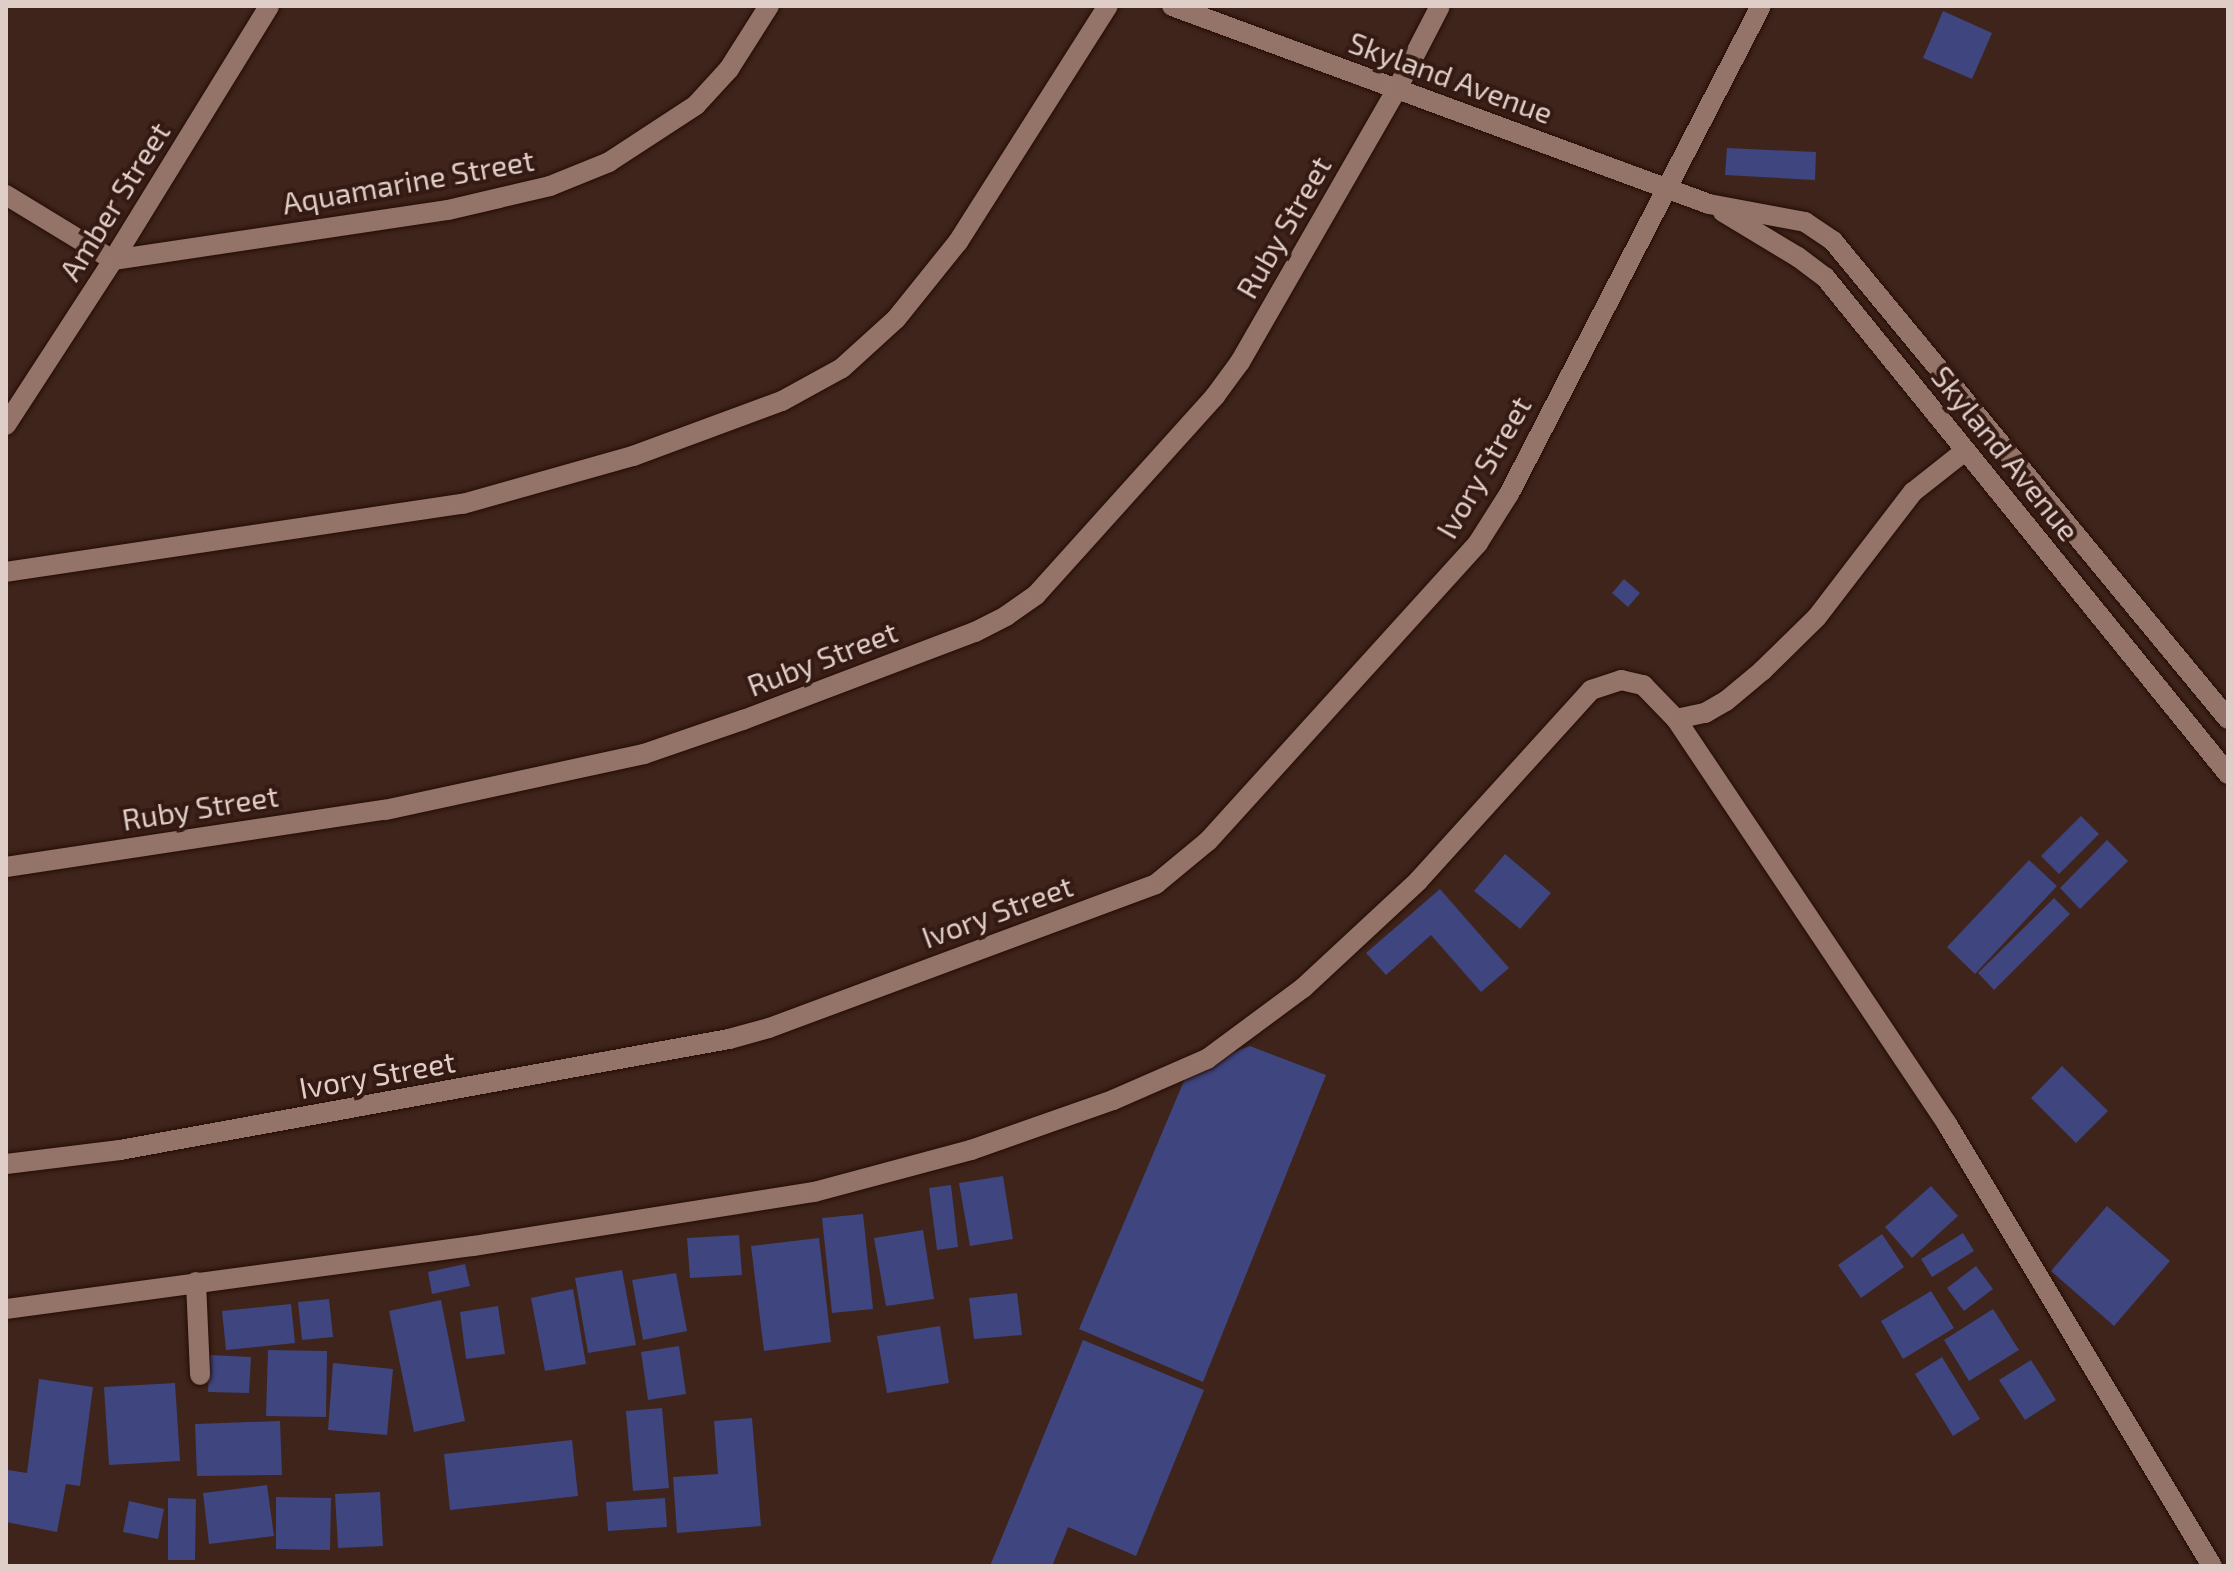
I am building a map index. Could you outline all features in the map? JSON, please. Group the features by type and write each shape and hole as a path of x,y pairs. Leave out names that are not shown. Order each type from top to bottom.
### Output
{"street":[{"name":"Amber Street","path":"6,425 113,260 269,6"},
{"name":"Aquamarine Street","path":"113,260 448,210 550,186 609,162 696,105 729,69 769,6"},
{"path":"6,572 463,504 633,456 782,401 842,368 896,319 958,242 1108,6"},
{"name":"Skyland Avenue","path":"1172,6 1709,204 1805,222 1833,241 2228,719"},
{"name":"Ruby Street","path":"6,867 385,810 644,754 859,676 1006,616 1036,595 1215,396 1240,362 1397,89 1440,6"},
{"name":"Ivory Street","path":"6,1164 136,1148 729,1039 1156,884 1208,841 1478,543 1509,494 1761,6"},
{"path":"6,195 113,260"},
{"name":"Skyland Avenue","path":"1709,204 1798,257 1825,277 2228,774"},
{"path":"1676,719 1705,713 1726,701 1762,671 1817,617 1913,492 1965,451"},
{"path":"6,1309 473,1246 814,1192 971,1150 1113,1100 1207,1059 1303,988 1418,881 1591,690 1621,680 1643,685 1676,719 1984,1180 2212,1566"},
{"path":"196,1282 200,1375"}],"building":[{"path":"1943,11 1992,33 1972,79 1923,58"},
{"path":"1727,148 1816,152 1815,180 1725,175"},
{"path":"1624,579 1640,593 1628,607 1612,593"},
{"path":"2081,816 2099,834 2059,874 2041,856"},
{"path":"2107,840 2128,861 2080,909 2060,888"},
{"path":"1505,854 1551,893 1520,929 1474,891"},
{"path":"2029,860 2057,886 1975,974 1947,947"},
{"path":"1440,889 1509,968 1481,992 1431,935 1386,975 1366,953"},
{"path":"2054,898 2070,914 1994,990 1978,973"},
{"path":"1250,1046 1326,1075 1203,1382 1079,1329 1189,1069"},
{"path":"2062,1066 2108,1111 2076,1143 2031,1098"},
{"path":"1003,1176 1013,1239 970,1246 959,1183"},
{"path":"951,1185 958,1247 937,1250 929,1188"},
{"path":"1931,1186 1958,1216 1912,1258 1885,1227"},
{"path":"2107,1206 2170,1261 2114,1326 2051,1271"},
{"path":"863,1214 873,1309 832,1313 822,1218"},
{"path":"923,1230 934,1299 886,1306 874,1238"},
{"path":"1963,1233 1974,1251 1932,1277 1921,1259"},
{"path":"1882,1234 1904,1267 1861,1298 1838,1265"},
{"path":"739,1235 742,1275 690,1278 687,1238"},
{"path":"819,1238 831,1342 764,1351 751,1246"},
{"path":"465,1264 470,1286 432,1294 428,1272"},
{"path":"1976,1266 1993,1289 1964,1311 1947,1288"},
{"path":"622,1270 636,1345 588,1353 575,1278"},
{"path":"676,1273 687,1331 643,1340 632,1280"},
{"path":"573,1289 586,1364 545,1371 531,1298"},
{"path":"1931,1291 1954,1328 1903,1359 1881,1321"},
{"path":"1017,1293 1022,1335 974,1339 969,1298"},
{"path":"329,1299 333,1337 302,1340 298,1302"},
{"path":"441,1300 465,1421 414,1432 389,1311"},
{"path":"291,1304 295,1343 226,1350 222,1311"},
{"path":"498,1306 505,1354 466,1359 460,1312"},
{"path":"1993,1309 2019,1350 1969,1381 1944,1340"},
{"path":"940,1326 949,1383 887,1393 877,1336"},
{"path":"1083,1340 1204,1390 1136,1556 1068,1527 1052,1566 990,1566"},
{"path":"679,1346 686,1394 648,1400 641,1352"},
{"path":"268,1350 327,1351 326,1417 266,1416"},
{"path":"210,1355 251,1357 249,1393 208,1392"},
{"path":"1942,1357 1980,1419 1953,1436 1915,1374"},
{"path":"2031,1360 2056,1400 2025,1420 1999,1380"},
{"path":"333,1363 393,1369 387,1435 328,1430"},
{"path":"39,1379 93,1387 80,1486 66,1484 57,1532 6,1522 8,1470 27,1473"},
{"path":"175,1383 180,1461 109,1465 104,1387"},
{"path":"662,1408 669,1488 633,1491 626,1411"},
{"path":"752,1418 761,1526 677,1533 673,1477 718,1474 714,1421"},
{"path":"280,1421 282,1475 197,1476 195,1424"},
{"path":"572,1440 578,1496 450,1510 444,1454"},
{"path":"267,1485 274,1536 209,1544 203,1493"},
{"path":"380,1492 383,1546 338,1548 335,1494"},
{"path":"276,1497 331,1498 330,1550 276,1549"},
{"path":"168,1498 196,1499 195,1560 168,1560"},
{"path":"665,1498 667,1527 608,1531 606,1502"},
{"path":"129,1501 164,1509 158,1539 123,1532"}]}
